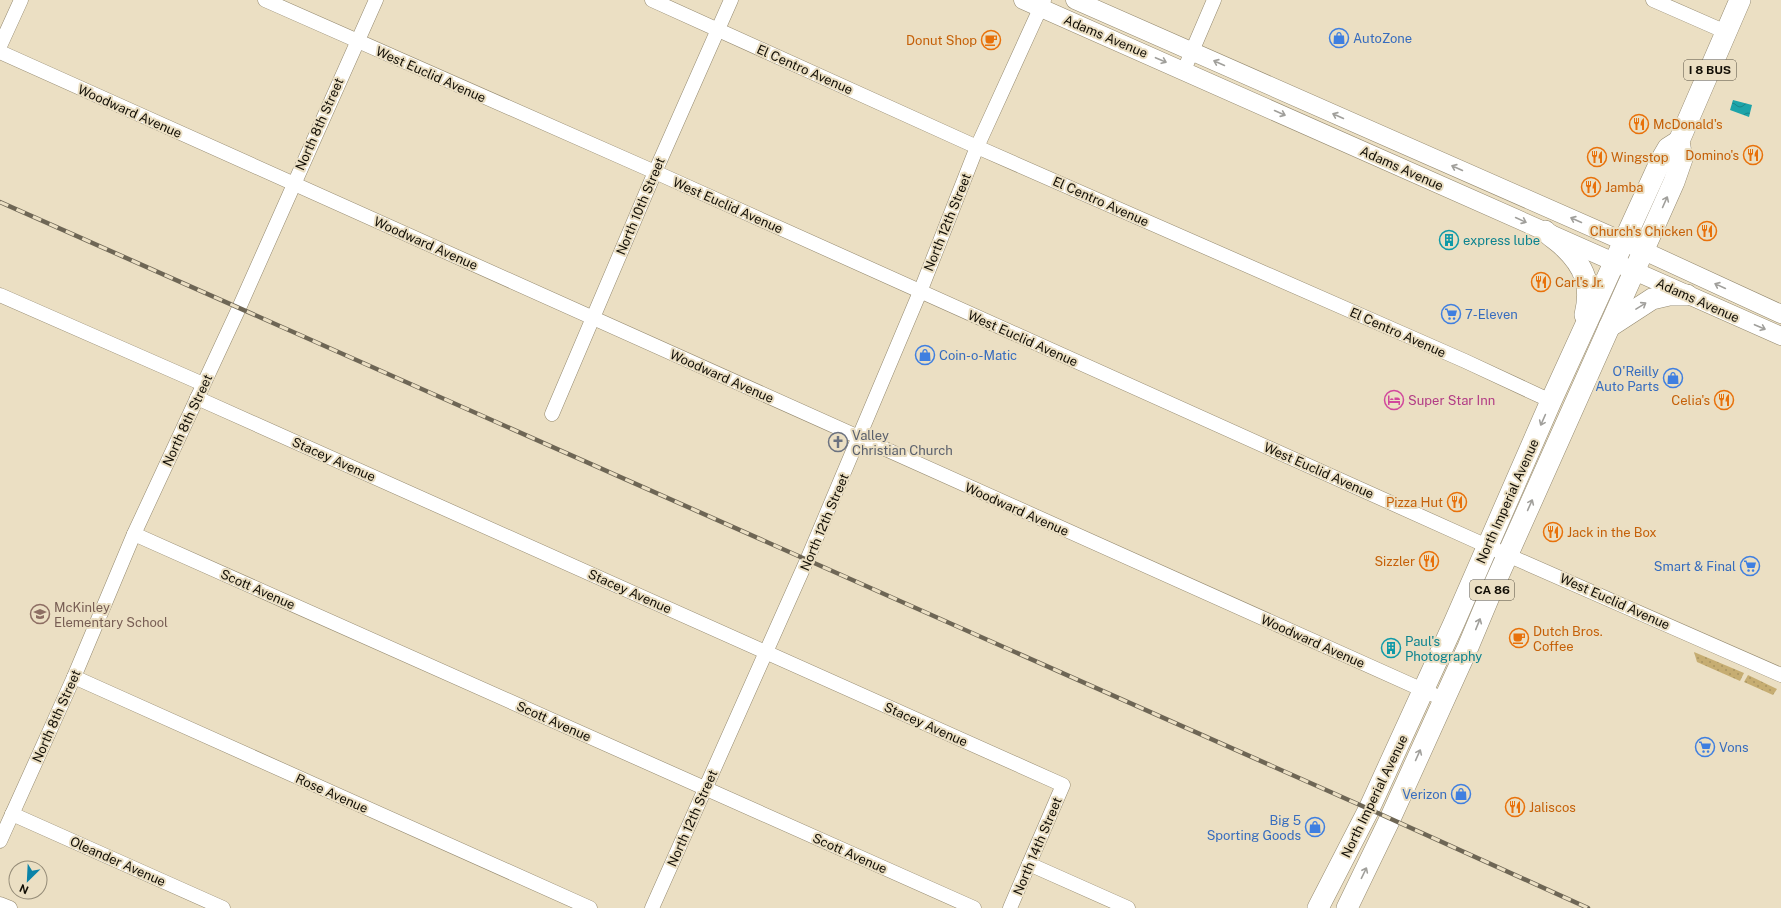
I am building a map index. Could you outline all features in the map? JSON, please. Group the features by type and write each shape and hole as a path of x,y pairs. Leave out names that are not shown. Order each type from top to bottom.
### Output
{"highway":[{"name":"North Imperial Avenue","path":"1347,908 1390,819 1443,699 1468,647 1674,182 1682,159 1679,141 1740,0"},
{"name":"North Imperial Avenue","path":"1318,908 1369,809 1551,401 1668,148 1679,141"},
{"name":"CA 86","path":"1544,231 1563,246 1575,259 1583,271 1588,284 1589,301 1570,359"},
{"path":"1609,327 1652,299 1669,295 1687,295"}],"main road":[{"name":"Adams Avenue","path":"1023,0 1042,4 1184,70 1781,336"},
{"name":"Adams Avenue","path":"1075,0 1624,242 1781,314"}],"street":[{"path":"0,46 21,0"},
{"name":"West Euclid Avenue","path":"265,0 357,42 655,172 1487,546 1781,674"},
{"name":"North 8th Street","path":"0,841 74,677 134,534 197,398 376,0"},
{"name":"El Centro Avenue","path":"652,0 977,147 1465,361 1551,401"},
{"name":"North 10th Street","path":"552,414 655,172 731,0"},
{"path":"1184,70 1214,0"},
{"path":"1653,0 1726,32"},
{"name":"North 12th Street","path":"652,908 767,653 920,292 977,147 1042,4"},
{"name":"Woodward Avenue","path":"0,52 1443,699"},
{"path":"0,295 203,384"},
{"name":"Stacey Avenue","path":"197,398 1063,785"},
{"name":"Scott Avenue","path":"134,534 974,908"},
{"name":"Rose Avenue","path":"74,677 590,908"},
{"name":"North 14th Street","path":"1010,908 1063,785"},
{"name":"Oleander Avenue","path":"12,814 223,908"},
{"path":"1029,864 1128,908"},
{"path":"0,904 10,908"}],"shaded area":[{"path":"1694,652 1744,673 1740,681 1697,662"},
{"path":"1748,675 1777,689 1773,695 1744,682"}],"water":[{"path":"1733,100 1752,105 1749,117 1730,110"}],"railway":[{"path":"0,202 1369,809 1588,908"}],"place":[{"name":"AutoZone","path":"1339,38"},
{"name":"Donut Shop","path":"991,40"},
{"name":"McDonald's","path":"1639,124"},
{"name":"Domino's","path":"1753,155"},
{"name":"Wingstop","path":"1597,157"},
{"name":"Jamba","path":"1591,187"},
{"name":"Church's Chicken","path":"1707,231"},
{"name":"express lube","path":"1449,240"},
{"name":"Carl's Jr.","path":"1541,282"},
{"name":"7-Eleven","path":"1451,314"},
{"name":"Coin-o-Matic","path":"925,355"},
{"name":"O'Reilly Auto Parts","path":"1673,378"},
{"name":"Super Star Inn","path":"1394,400"},
{"name":"Celia's","path":"1724,400"},
{"name":"Valley Christian Church","path":"838,442"},
{"name":"Pizza Hut","path":"1457,502"},
{"name":"Jack in the Box","path":"1553,532"},
{"name":"Sizzler","path":"1429,561"},
{"name":"Smart & Final","path":"1750,566"},
{"name":"McKinley Elementary School","path":"40,614"},
{"name":"Dutch Bros. Coffee","path":"1519,638"},
{"name":"Paul's Photography","path":"1391,648"},
{"name":"Vons","path":"1705,747"},
{"name":"Verizon","path":"1461,794"},
{"name":"Jaliscos","path":"1515,807"},
{"name":"Big 5 Sporting Goods","path":"1315,827"}]}
